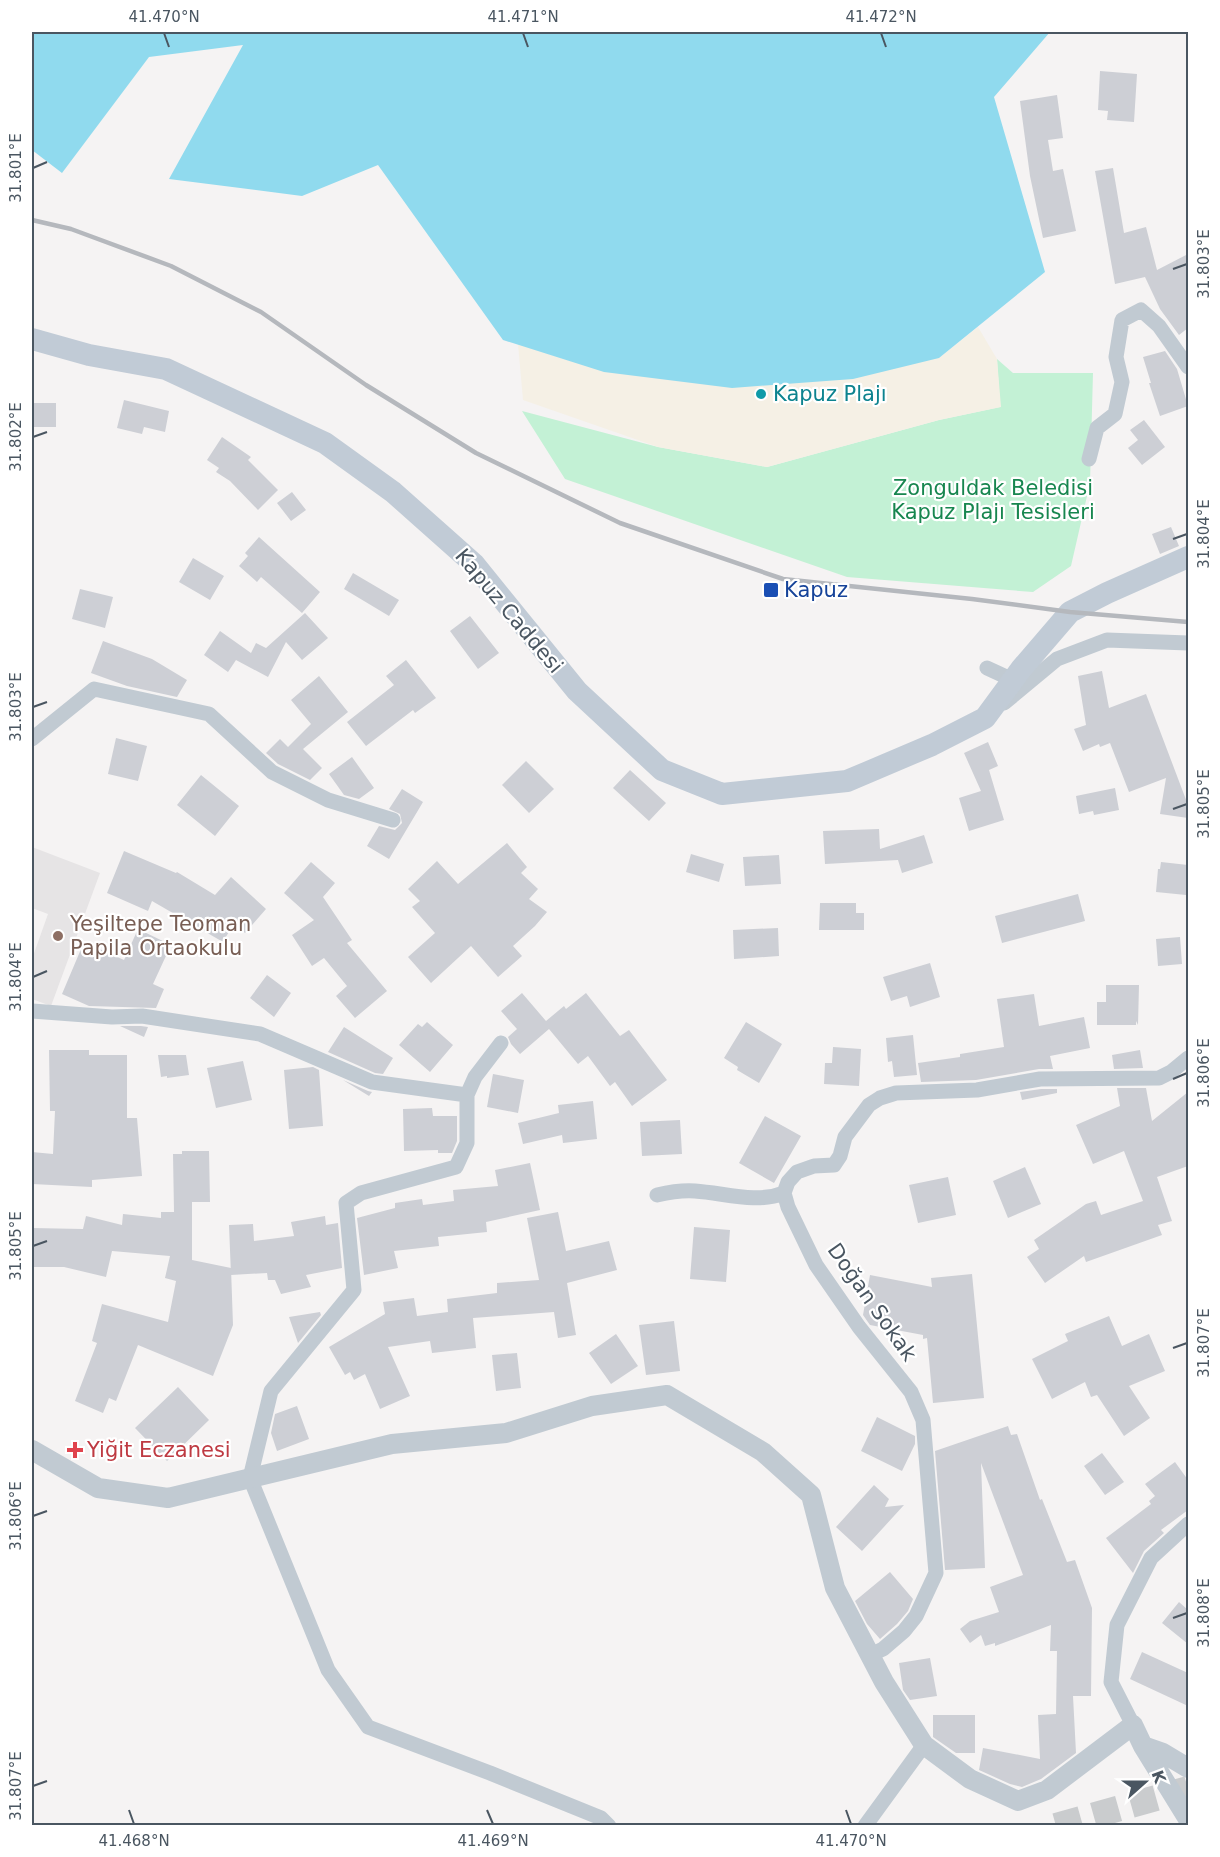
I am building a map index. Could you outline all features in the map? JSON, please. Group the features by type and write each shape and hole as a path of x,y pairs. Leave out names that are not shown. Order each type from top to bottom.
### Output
{"main road":[{"name":"Kapuz Caddesi","path":"32,339 89,355 166,369 325,443 393,492 474,564 577,691 662,770 722,794 848,782 932,746 986,718"},
{"path":"986,718 1013,680 1070,612 1107,592 1188,557"}],"street":[{"path":"1089,459 1097,428 1114,414 1122,382 1116,357 1122,320 1141,309 1158,326 1188,367"},
{"path":"986,718 1058,659 1107,640 1188,643"},
{"path":"987,668 1013,680"},
{"path":"32,740 94,688 209,714 272,772 328,800 393,820"},
{"path":"32,1011 112,1017 142,1016 260,1034 372,1083 467,1095"},
{"path":"501,1043 475,1077 467,1095 467,1143 456,1167 361,1193 346,1203 354,1290 271,1391 250,1478 328,1670 368,1727 601,1818 609,1826"},
{"path":"657,1195 692,1191 771,1198 784,1193 788,1182 797,1172 814,1166 834,1165 840,1156 845,1137 858,1118 869,1105 888,1095 977,1090 1040,1079 1159,1078 1171,1072 1188,1058"},
{"name":"Doğan Sokak","path":"784,1193 788,1207 816,1265 859,1327 911,1392 923,1420 936,1573 916,1616 904,1631 883,1649 870,1655"},
{"path":"32,1450 98,1488 168,1498 392,1444 506,1433 592,1406 667,1395 763,1452 811,1495 835,1588 884,1682 924,1745 970,1779 1018,1801 1047,1790 1133,1725"},
{"path":"1188,1524 1151,1558 1117,1625 1111,1682 1143,1746 1188,1819"},
{"path":"865,1826 924,1745"},
{"path":"1143,1746 1163,1753 1188,1768"}],"shaded area":[{"name":"Yeşiltepe Teoman Papila Ortaokulu","path":"32,847 100,873 51,1006 32,999 32,959 48,914 32,908"}],"green space":[{"name":"Zonguldak Beledisi Kapuz Plajı Tesisleri","path":"997,359 1013,373 1093,373 1090,483 1071,566 1033,592 847,577 565,479 522,411 658,447 767,467 939,420 1000,407"}],"sand":[{"name":"Kapuz Plajı","path":"978,327 997,359 1001,407 939,420 767,467 658,447 523,400 518,344 570,361 939,358"}],"water":[{"path":"32,32 1050,32 994,97 1045,272 939,358 853,379 732,388 604,372 503,340 378,165 302,196 169,179 243,45 149,57 62,173 32,150"}],"building":[{"path":"1100,71 1137,74 1134,122 1107,120 1108,111 1098,110"},
{"path":"1057,95 1063,138 1048,140 1053,171 1063,169 1076,231 1043,238 1030,176 1020,101"},
{"path":"1113,168 1124,233 1146,227 1157,270 1188,254 1188,328 1179,335 1160,309 1145,277 1115,284 1095,171"},
{"path":"1165,351 1177,369 1188,406 1160,416 1143,357"},
{"path":"124,400 169,411 165,432 144,427 142,434 117,428"},
{"path":"32,403 56,403 56,427 32,427"},
{"path":"1144,420 1165,447 1142,465 1128,448 1138,440 1130,430"},
{"path":"222,437 251,457 248,460 278,490 258,510 230,481 216,472 219,468 207,460"},
{"path":"292,492 306,510 291,521 277,503"},
{"path":"1171,527 1179,546 1160,554 1152,534"},
{"path":"259,537 320,592 302,613 261,577 257,582 239,566 248,556 245,553"},
{"path":"193,558 224,576 210,600 179,582"},
{"path":"353,573 399,600 389,616 344,589"},
{"path":"80,589 113,597 105,628 72,619"},
{"path":"305,613 328,638 302,660 286,642 268,677 236,660 228,672 204,655 220,631 251,653 256,643 266,648"},
{"path":"470,616 499,653 478,669 450,631"},
{"path":"103,641 152,659 187,680 177,697 127,686 91,673"},
{"path":"406,660 436,698 415,713 413,710 366,746 347,722 394,685 386,676"},
{"path":"1102,671 1109,708 1146,694 1188,805 1188,818 1160,814 1166,778 1129,792 1110,743 1100,747 1099,744 1083,751 1074,729 1086,725 1078,676"},
{"path":"319,676 348,712 303,749 322,768 310,780 278,764 266,753 280,739 288,747 311,724 291,700"},
{"path":"116,738 147,746 138,781 108,774"},
{"path":"988,742 998,766 989,770 1004,820 969,831 959,798 981,791 964,753"},
{"path":"352,757 374,788 359,799 344,795 329,774"},
{"path":"526,761 554,789 529,813 502,785"},
{"path":"630,770 666,803 649,821 613,788"},
{"path":"201,775 239,806 215,836 177,805"},
{"path":"1115,788 1119,810 1094,815 1093,811 1079,814 1076,796"},
{"path":"402,789 423,802 389,859 367,846 379,826 395,830 402,823 400,814 389,809"},
{"path":"879,829 880,849 924,835 933,863 902,873 898,860 825,864 823,831"},
{"path":"507,843 527,867 521,873 538,889 529,899 547,912 513,946 522,956 498,977 471,946 431,983 408,957 435,933 412,907 420,901 408,889 437,861 458,884"},
{"path":"124,851 177,872 215,895 231,877 266,909 245,933 234,923 223,942 152,901 148,911 107,893"},
{"path":"691,854 724,864 719,882 686,872"},
{"path":"779,855 781,884 745,886 743,857"},
{"path":"311,862 335,883 323,897 352,940 347,943 387,991 355,1018 336,996 347,986 324,958 312,966 292,935 314,920 284,893"},
{"path":"1161,862 1188,865 1186,895 1156,892 1158,869 1160,869"},
{"path":"1078,894 1085,921 1002,943 995,916"},
{"path":"820,903 856,903 856,913 864,913 864,930 819,930"},
{"path":"778,928 779,956 734,959 733,930"},
{"path":"138,929 171,945 153,984 164,989 156,1008 89,1006 62,994 84,942 124,960"},
{"path":"1180,937 1182,964 1158,966 1156,939"},
{"path":"930,963 940,997 910,1007 907,996 891,1001 883,977"},
{"path":"267,975 291,993 274,1017 250,998"},
{"path":"1106,985 1139,985 1138,1025 1136,1021 1136,1025 1097,1025 1097,1002 1106,1002"},
{"path":"522,993 546,1021 564,1006 566,1009 586,993 620,1036 629,1030 667,1080 632,1106 615,1082 610,1086 588,1056 578,1064 549,1029 520,1054 508,1037 517,1029 501,1011"},
{"path":"1034,994 1039,1026 1084,1017 1090,1048 1050,1056 1053,1069 1039,1069 976,1080 921,1082 918,1063 1004,1047 997,999"},
{"path":"427,1022 453,1045 430,1072 399,1045 418,1024 422,1027"},
{"path":"746,1022 782,1044 759,1083 737,1070 738,1067 724,1058"},
{"path":"120,1026 141,1026 148,1027 144,1037"},
{"path":"344,1027 393,1058 383,1074 375,1073 328,1052"},
{"path":"913,1035 917,1075 894,1077 892,1061 888,1062 886,1038"},
{"path":"833,1047 861,1049 859,1086 824,1084 825,1063 832,1063"},
{"path":"49,1050 89,1050 89,1055 127,1055 127,1118 137,1118 142,1176 92,1180 92,1187 32,1184 32,1152 53,1154 55,1111 50,1111"},
{"path":"1140,1050 1143,1068 1114,1069 1112,1055"},
{"path":"158,1055 186,1055 189,1075 161,1077"},
{"path":"243,1061 252,1100 216,1108 207,1068"},
{"path":"313,1067 319,1070 323,1126 289,1129 284,1070"},
{"path":"493,1074 524,1080 518,1113 487,1107"},
{"path":"343,1080 368,1091 372,1092 369,1096"},
{"path":"1117,1088 1146,1088 1152,1121 1188,1092 1188,1166 1157,1177 1172,1221 1158,1225 1162,1235 1086,1262 1084,1256 1045,1283 1027,1257 1039,1249 1034,1240 1086,1204 1096,1201 1101,1215 1143,1201 1124,1151 1093,1164 1076,1125 1120,1106"},
{"path":"1057,1089 1057,1093 1022,1100 1020,1092"},
{"path":"593,1101 597,1139 563,1143 562,1135 523,1144 518,1123 559,1113 558,1105"},
{"path":"432,1108 433,1116 457,1116 457,1141 452,1153 438,1153 438,1150 404,1151 403,1109"},
{"path":"765,1116 801,1136 774,1183 739,1163"},
{"path":"680,1120 682,1154 642,1156 640,1122"},
{"path":"182,1151 209,1151 210,1202 192,1202 192,1260 231,1268 233,1325 213,1376 138,1345 116,1401 109,1398 103,1413 75,1401 97,1343 92,1341 102,1304 168,1322 176,1281 165,1278 170,1256 112,1251 106,1277 64,1267 32,1267 32,1228 83,1229 86,1216 122,1225 123,1214 161,1218 161,1212 174,1212 173,1154 182,1154"},
{"path":"530,1163 540,1210 486,1222 487,1232 438,1237 439,1246 394,1251 398,1268 364,1275 357,1218 395,1208 395,1203 422,1199 423,1205 454,1201 453,1190 498,1186 495,1170"},
{"path":"1025,1167 1041,1204 1008,1218 993,1181"},
{"path":"948,1177 956,1215 918,1223 909,1185"},
{"path":"558,1212 566,1251 609,1241 617,1270 567,1283 576,1335 558,1338 554,1312 473,1318 476,1348 432,1353 430,1341 388,1347 410,1396 380,1409 365,1374 354,1380 350,1372 345,1375 329,1347 385,1314 383,1302 414,1298 417,1316 448,1312 447,1299 497,1293 497,1283 539,1280 527,1218"},
{"path":"325,1216 326,1225 338,1223 342,1268 306,1275 311,1287 281,1294 275,1280 268,1280 267,1273 231,1275 229,1225 253,1224 254,1241 294,1236 291,1222"},
{"path":"694,1227 730,1230 726,1282 690,1279"},
{"path":"972,1274 984,1398 933,1403 927,1338 923,1339 923,1335 870,1325 863,1315 870,1275 932,1287 931,1278"},
{"path":"320,1312 321,1315 298,1343 289,1317"},
{"path":"1109,1316 1122,1346 1149,1334 1165,1371 1129,1386 1150,1418 1124,1436 1097,1395 1091,1397 1085,1382 1052,1399 1032,1359 1068,1341 1065,1334"},
{"path":"674,1321 680,1371 646,1375 639,1325"},
{"path":"616,1334 638,1366 611,1384 589,1353"},
{"path":"517,1353 521,1388 496,1391 492,1355"},
{"path":"178,1387 209,1420 167,1461 135,1428"},
{"path":"297,1406 309,1439 277,1451 271,1433 275,1414"},
{"path":"877,1417 915,1436 915,1444 902,1471 861,1451"},
{"path":"1008,1426 1011,1435 1017,1434 1040,1500 1042,1499 1067,1562 1075,1560 1092,1608 1091,1696 1073,1696 1076,1753 1041,1779 1022,1787 979,1770 983,1748 1040,1759 1038,1715 1056,1714 1057,1651 1050,1651 1051,1625 995,1646 995,1643 985,1646 981,1635 970,1643 960,1629 970,1621 999,1612 990,1587 1023,1575 981,1463 985,1568 945,1570 935,1451"},
{"path":"1102,1453 1124,1482 1105,1495 1084,1466"},
{"path":"1175,1462 1188,1480 1188,1510 1161,1530 1164,1533 1144,1551 1133,1573 1106,1538 1151,1504 1149,1501 1155,1496 1145,1484"},
{"path":"874,1485 889,1499 885,1507 904,1505 862,1551 836,1527"},
{"path":"890,1572 913,1599 908,1611 880,1639 867,1624 855,1601"},
{"path":"1179,1602 1188,1610 1188,1644 1162,1623"},
{"path":"1142,1652 1188,1673 1188,1706 1130,1679"},
{"path":"930,1658 937,1696 910,1700 903,1690 899,1663"},
{"path":"933,1715 975,1715 975,1753 956,1753 933,1737"}],"tunnel":[{"path":"1056,1826 1188,1789"}],"railway":[{"path":"32,220 71,229 171,266 261,312 366,385 476,453 620,523 783,579 1070,612 1188,622"}],"place":[{"name":"Kapuz Plajı","path":"761,394"},
{"name":"Kapuz","path":"771,590"},
{"name":"Yeşiltepe Teoman Papila Ortaokulu","path":"58,936"},
{"name":"Yiğit Eczanesi","path":"75,1450"}]}
